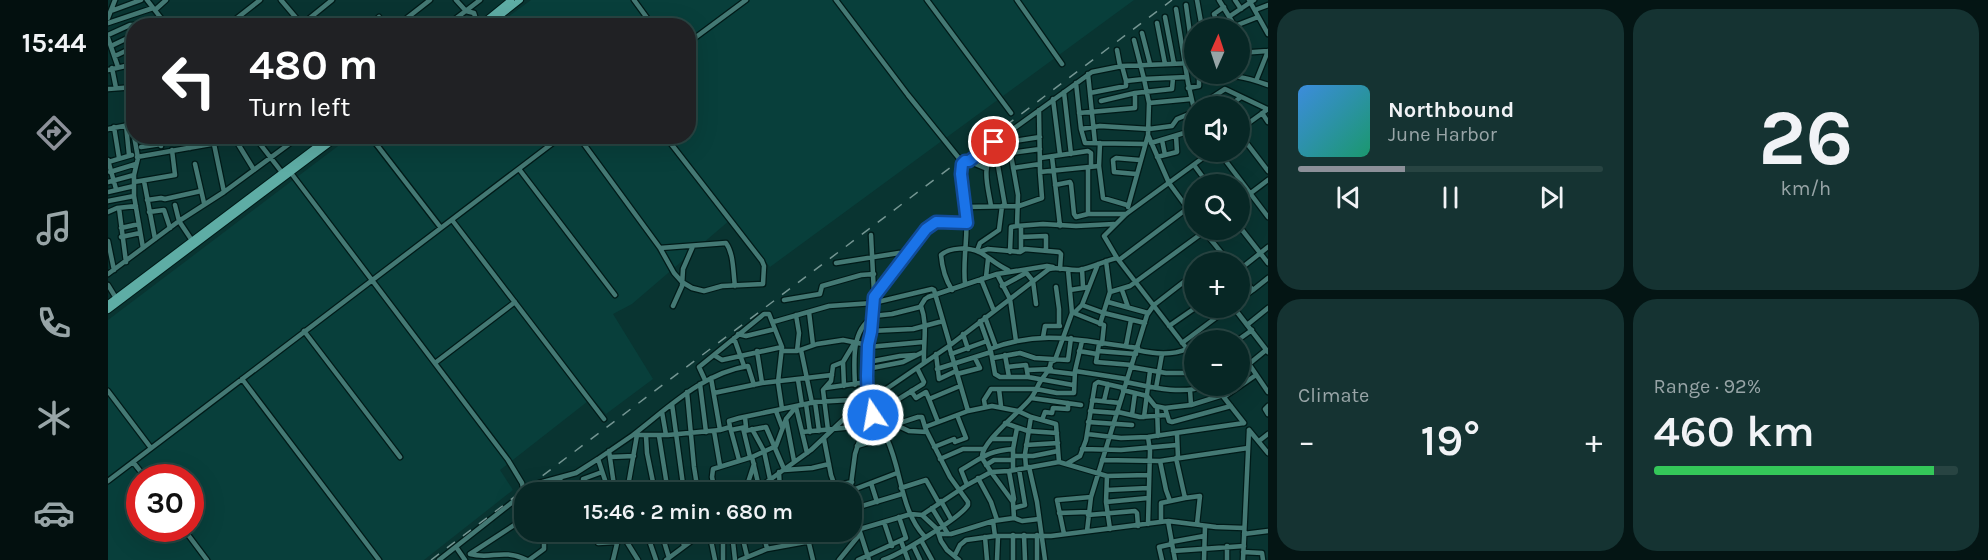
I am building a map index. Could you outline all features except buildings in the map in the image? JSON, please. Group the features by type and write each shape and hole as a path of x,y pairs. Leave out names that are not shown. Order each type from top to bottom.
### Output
{"main road":[{"path":"489,18 512,0"},
{"path":"497,18 520,0"},
{"path":"108,310 202,242 322,144"},
{"path":"108,304 328,144"}],"street":[{"path":"109,14 141,0"},
{"path":"147,0 159,18"},
{"path":"108,23 154,9 166,0"},
{"path":"237,18 260,0"},
{"path":"281,0 295,18"},
{"path":"310,18 332,0"},
{"path":"407,18 430,0"},
{"path":"456,0 466,11 474,13 476,18"},
{"path":"457,18 480,0"},
{"path":"497,0 502,7"},
{"path":"634,0 647,18"},
{"path":"696,37 746,0"},
{"path":"836,0 908,95 966,161 986,168"},
{"path":"927,0 1011,113"},
{"path":"1017,0 1062,64"},
{"path":"1197,0 1200,18"},
{"path":"1219,0 1230,16 1251,1 1267,32"},
{"path":"1235,0 1241,9"},
{"path":"109,14 112,2"},
{"path":"1186,5 1188,18"},
{"path":"1255,10 1268,5"},
{"path":"1215,18 1214,14 1224,7"},
{"path":"965,284 965,250 968,233 961,174 966,161 1088,74 1101,68 1141,64 1184,64 1176,9"},
{"path":"1165,16 1174,64"},
{"path":"1250,22 1268,19"},
{"path":"1157,23 1166,64"},
{"path":"116,88 111,69 115,56 108,37 126,28"},
{"path":"1142,33 1150,64"},
{"path":"111,46 126,38"},
{"path":"1128,213 1127,205 1140,160 1148,143 1149,129 1148,91 1134,40"},
{"path":"1090,93 1126,86 1117,50"},
{"path":"115,56 126,51"},
{"path":"1250,52 1268,51 1256,81"},
{"path":"111,69 126,66"},
{"path":"1088,74 1103,198 1127,205"},
{"path":"1101,101 1135,93 1172,89 1173,78"},
{"path":"1126,81 1184,78"},
{"path":"1250,79 1268,85"},
{"path":"1076,83 1081,129 1085,143 1148,143 1184,133"},
{"path":"1188,84 1190,96"},
{"path":"1188,88 1199,86 1199,84"},
{"path":"108,89 126,87"},
{"path":"1214,96 1225,89 1239,96"},
{"path":"1064,92 1071,154"},
{"path":"1079,113 1136,107 1135,93"},
{"path":"1125,95 1126,108"},
{"path":"1053,99 1060,155"},
{"path":"1149,104 1184,100"},
{"path":"1250,101 1267,109 1250,123"},
{"path":"966,207 1018,206 1042,198 1040,110"},
{"path":"1262,113 1268,122"},
{"path":"1081,129 1093,127 1149,129 1173,125 1177,119 1184,116"},
{"path":"108,129 126,125"},
{"path":"114,127 119,158"},
{"path":"1007,133 1018,206 1021,251"},
{"path":"1157,157 1178,150 1176,136"},
{"path":"1008,142 1040,137"},
{"path":"1162,140 1165,155"},
{"path":"994,142 1003,206 998,232"},
{"path":"1148,143 1169,183 1184,203"},
{"path":"128,144 129,155"},
{"path":"136,144 138,156"},
{"path":"142,144 134,175 134,194 143,248"},
{"path":"141,147 161,144 162,152"},
{"path":"189,144 190,148"},
{"path":"116,189 111,181 108,161 129,155 138,156 214,144 224,192"},
{"path":"241,144 254,170"},
{"path":"260,144 372,280 508,460 521,482"},
{"path":"108,274 204,203 224,192 289,144"},
{"path":"376,144 441,228"},
{"path":"108,481 519,169 548,144"},
{"path":"584,144 682,282 704,291 723,286 763,284 763,264 670,144"},
{"path":"1250,147 1268,171"},
{"path":"991,206 986,168 996,149"},
{"path":"1010,153 1040,149"},
{"path":"108,192 144,181 175,175 172,150"},
{"path":"1013,168 1060,155 1090,152 1088,214"},
{"path":"1052,157 1060,226"},
{"path":"1137,174 1114,172 1113,160 1116,158 1140,160"},
{"path":"1184,345 1118,259 1104,236 1114,224 1198,162"},
{"path":"1227,162 1236,174"},
{"path":"109,172 136,164"},
{"path":"195,164 204,203"},
{"path":"1194,165 1201,174"},
{"path":"1040,172 1099,166"},
{"path":"519,169 615,295"},
{"path":"111,181 134,175"},
{"path":"1268,180 1250,193 1268,217"},
{"path":"144,181 154,239"},
{"path":"1055,185 1071,183 1075,216 1128,213"},
{"path":"108,201 146,190"},
{"path":"147,200 165,199 201,191"},
{"path":"1110,214 1111,201"},
{"path":"175,205 179,221 193,242"},
{"path":"108,212 136,206"},
{"path":"119,208 126,262"},
{"path":"149,212 164,210 170,228"},
{"path":"1002,286 1025,272 1047,266 1068,270 1082,269 1118,259 1184,211"},
{"path":"452,220 604,419"},
{"path":"873,300 923,231 933,223 967,223"},
{"path":"120,228 139,224"},
{"path":"1010,252 1011,226 1114,224"},
{"path":"978,252 980,243 998,232 1010,232"},
{"path":"121,237 140,233"},
{"path":"871,235 874,274 867,362 868,401 876,422 887,437 902,491 932,560"},
{"path":"1021,237 1046,236 1046,251"},
{"path":"1110,291 1122,290 1136,282 1191,240"},
{"path":"1250,240 1268,263"},
{"path":"108,241 114,270"},
{"path":"660,248 723,243 729,246 735,286"},
{"path":"674,306 682,282 683,269 693,246"},
{"path":"1250,261 1268,247"},
{"path":"952,290 945,274 941,255 951,249 978,252 988,249 1060,253 1060,269"},
{"path":"978,252 1009,271"},
{"path":"836,263 908,253"},
{"path":"987,259 983,278 994,311"},
{"path":"1100,324 1110,291 1106,261"},
{"path":"1013,502 982,458 983,449 1031,398 1050,370 1066,326 1073,313 1082,305 1098,264"},
{"path":"766,482 807,453 824,439 830,430 868,401 949,345 1053,267"},
{"path":"1082,269 1083,288"},
{"path":"1068,270 1073,313"},
{"path":"924,363 923,342 926,327 921,306 925,299 997,273 1009,271 1025,272 1033,281 1036,304"},
{"path":"997,273 1010,299 1016,341"},
{"path":"784,300 821,294 822,286 861,274 874,274"},
{"path":"1250,292 1266,280 1268,289"},
{"path":"1087,531 1090,497 1148,313 1154,305 1184,282"},
{"path":"108,285 116,298"},
{"path":"1056,287 1059,326"},
{"path":"1070,290 1089,287"},
{"path":"1250,287 1253,290"},
{"path":"773,322 829,306 932,289 936,294 968,411"},
{"path":"1122,290 1128,307"},
{"path":"435,363 515,302"},
{"path":"1108,302 1148,313"},
{"path":"1082,305 1145,323"},
{"path":"844,386 844,360 869,320 872,317 921,306"},
{"path":"1247,324 1268,308"},
{"path":"809,312 813,345"},
{"path":"1073,313 1105,327 1096,362 1184,374"},
{"path":"720,430 714,393 699,367 764,314 769,314 782,349 778,368 779,410 782,427"},
{"path":"796,315 799,351 808,379 819,431"},
{"path":"1169,326 1184,316"},
{"path":"985,317 996,347"},
{"path":"1182,343 1216,318"},
{"path":"1242,318 1267,351 1249,364 1268,392"},
{"path":"1126,346 1131,320"},
{"path":"871,332 926,327 943,321"},
{"path":"980,321 991,353 995,374 1073,385"},
{"path":"1043,337 1045,326 1066,326"},
{"path":"736,336 775,329"},
{"path":"904,330 906,343"},
{"path":"304,331 400,457"},
{"path":"963,334 968,349"},
{"path":"736,336 739,355 744,366"},
{"path":"991,353 996,347 1043,337 1071,338 1162,354 1184,350"},
{"path":"936,354 939,379 975,358 991,353 1024,354 1035,358 1066,360 1069,359 1071,338"},
{"path":"714,355 722,360 757,351 782,349 799,351 813,345 843,340 868,346 923,342"},
{"path":"951,354 987,341"},
{"path":"985,406 984,400 990,390 1036,389 1073,394 1074,373 1082,341"},
{"path":"855,342 855,385"},
{"path":"1079,351 1137,350"},
{"path":"757,351 762,383"},
{"path":"867,369 903,362 923,352"},
{"path":"1014,354 1015,366"},
{"path":"1156,388 1162,354"},
{"path":"1005,355 1009,377"},
{"path":"867,362 900,356 916,356"},
{"path":"830,430 824,401 825,388 831,381 833,366 854,358"},
{"path":"938,369 980,368 975,358"},
{"path":"1007,367 1024,364 1028,370 1028,377"},
{"path":"543,482 576,473 635,435 687,392 708,379 744,366 749,367 754,385"},
{"path":"873,415 924,382 917,368"},
{"path":"1028,370 1074,373 1127,380 1156,388 1184,390"},
{"path":"1139,384 1142,370"},
{"path":"1144,417 1150,371"},
{"path":"714,393 762,383 832,375"},
{"path":"1250,378 1256,375"},
{"path":"242,379 379,560"},
{"path":"798,380 810,432"},
{"path":"825,388 867,382"},
{"path":"1065,463 1078,458 1082,449 1087,434 1095,382 1147,396 1157,407 1165,408 1191,405 1224,396 1268,453"},
{"path":"700,384 706,432"},
{"path":"1104,401 1108,384"},
{"path":"930,399 960,386"},
{"path":"999,389 1000,406"},
{"path":"108,392 151,448"},
{"path":"687,392 696,482"},
{"path":"911,392 916,398 926,392 938,422"},
{"path":"1132,415 1136,393"},
{"path":"1190,396 1191,405"},
{"path":"1031,398 1081,405"},
{"path":"1213,399 1218,411"},
{"path":"1092,400 1120,403"},
{"path":"739,460 729,421 813,402 868,401"},
{"path":"1042,420 1045,412 1053,413 1053,408 1068,409 1068,403"},
{"path":"672,404 683,482"},
{"path":"894,424 911,432 926,430 938,422 968,411 985,406 1000,406 1056,424 1059,462"},
{"path":"1165,408 1166,415 1172,422 1231,406"},
{"path":"1268,406 1265,409 1268,414"},
{"path":"714,482 712,471 720,466 751,457 776,446 786,419 796,407"},
{"path":"796,407 807,453"},
{"path":"1157,407 1158,436"},
{"path":"852,482 857,446 864,426 864,420 858,409"},
{"path":"1090,411 1144,417 1166,415"},
{"path":"662,412 666,435"},
{"path":"933,447 954,439 956,442 966,438 957,415"},
{"path":"744,417 746,426 744,429 758,482"},
{"path":"881,429 920,417 939,459 968,502 963,512 943,525 938,532 883,560"},
{"path":"1031,417 1025,456 1039,519 1037,560"},
{"path":"786,419 794,461"},
{"path":"802,432 864,426 876,422"},
{"path":"1088,422 1132,425"},
{"path":"1005,423 1028,431 1057,433"},
{"path":"1087,434 1110,437 1148,437 1244,423"},
{"path":"635,435 692,434 765,426 776,446 782,470 781,482"},
{"path":"1014,518 1012,450 1017,428"},
{"path":"752,429 764,451 770,479"},
{"path":"1243,560 1249,430"},
{"path":"714,431 720,466"},
{"path":"1177,434 1177,458 1185,498"},
{"path":"1259,441 1268,434"},
{"path":"629,482 635,435"},
{"path":"645,436 653,482"},
{"path":"659,436 667,482"},
{"path":"857,446 887,437"},
{"path":"1148,437 1150,449 1148,524"},
{"path":"1131,438 1131,450"},
{"path":"824,439 834,482"},
{"path":"993,439 1014,439"},
{"path":"1026,445 1058,443"},
{"path":"1082,449 1131,450 1177,445"},
{"path":"1102,460 1160,461 1248,448"},
{"path":"939,459 963,449 983,449"},
{"path":"967,484 962,470 988,453 1012,450"},
{"path":"609,451 614,482"},
{"path":"986,465 994,460 1058,451"},
{"path":"610,457 634,456"},
{"path":"598,459 606,482"},
{"path":"1160,461 1170,501"},
{"path":"862,531 899,517 911,514 922,515 967,484 992,472 1059,462 1107,476 1148,475"},
{"path":"748,482 754,464"},
{"path":"782,470 806,469 829,464"},
{"path":"1014,470 1025,505 1014,508"},
{"path":"583,482 583,478 603,472"},
{"path":"862,486 897,473"},
{"path":"1107,476 1106,502 1110,529"},
{"path":"560,478 561,482"},
{"path":"978,478 992,501 997,536 997,560"},
{"path":"862,506 877,502 926,480 951,519"},
{"path":"871,483 877,502"},
{"path":"1107,490 1148,488"},
{"path":"1023,493 1034,490"},
{"path":"1064,534 1058,500 1090,497"},
{"path":"1161,522 1161,503 1200,497 1197,524"},
{"path":"1106,502 1148,498"},
{"path":"439,560 514,502"},
{"path":"932,508 948,534"},
{"path":"1059,513 1107,514 1135,511 1138,526"},
{"path":"922,515 938,532 947,550 959,560"},
{"path":"899,517 904,550 908,560"},
{"path":"938,532 948,534 995,520 1039,519"},
{"path":"955,555 960,545 966,540 1013,534 1024,536 1064,534 1168,521 1244,531 1268,531"},
{"path":"1168,521 1175,560"},
{"path":"884,522 892,546"},
{"path":"514,525 470,553 495,557 511,554 528,560 544,549 544,542"},
{"path":"1204,560 1205,526"},
{"path":"858,560 868,558 920,533"},
{"path":"1013,534 1013,560"},
{"path":"1039,535 1045,560"},
{"path":"1024,536 1025,560"},
{"path":"1162,560 1159,547 1204,536"},
{"path":"985,537 987,560"},
{"path":"862,538 868,558"},
{"path":"194,542 207,560"},
{"path":"598,542 616,542 613,560"},
{"path":"627,542 638,560"},
{"path":"650,542 656,560"},
{"path":"663,542 667,559 690,542"},
{"path":"683,542 684,546"},
{"path":"710,542 715,560"},
{"path":"723,542 723,560"},
{"path":"734,542 738,560 767,549 802,542"},
{"path":"744,542 747,556"},
{"path":"765,542 767,549"},
{"path":"808,542 812,560"},
{"path":"840,559 853,542"},
{"path":"913,545 920,560"},
{"path":"1227,546 1227,560"},
{"path":"1173,551 1204,547 1244,546"},
{"path":"456,547 465,560"},
{"path":"1243,552 1262,553 1263,560"}],"shaded area":[{"path":"531,0 1134,0 770,267 730,220 632,304 613,314 653,379 606,414 592,398 500,470 513,490 424,560 108,560 108,320 341,144 696,144 696,18 507,18"}],"railway":[{"path":"431,560 1172,0"}],"route":[{"path":"873,415 868,403 867,376 874,297 933,223 967,223 961,174 962,164 994,142"}]}
